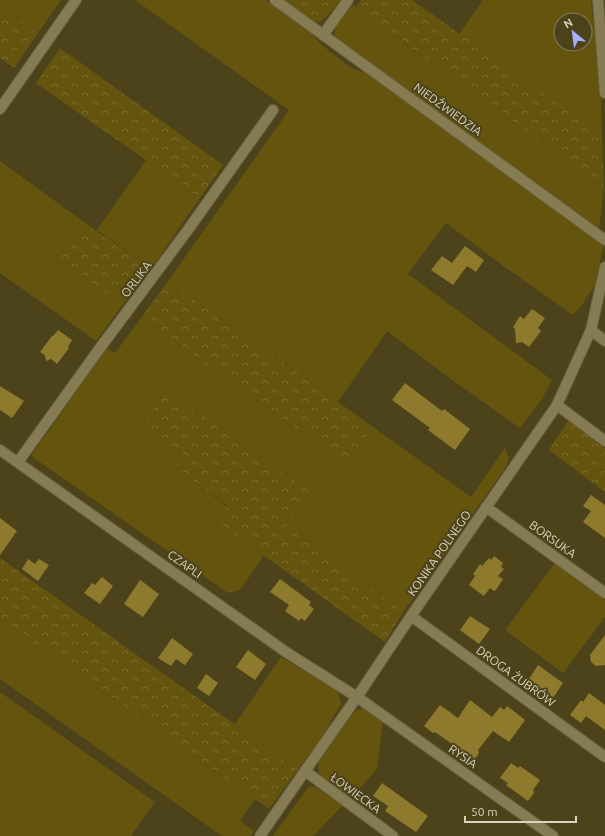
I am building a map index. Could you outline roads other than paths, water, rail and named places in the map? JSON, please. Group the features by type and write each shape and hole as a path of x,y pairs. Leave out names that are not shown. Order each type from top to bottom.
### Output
{"street":[{"path":"0,109 76,0"},
{"name":"NIEDŹWIEDZIA","path":"275,0 605,240"},
{"path":"323,35 348,0"},
{"path":"600,4 605,93"},
{"name":"ORLIKA","path":"18,462 190,227 273,110"},
{"name":"KONIKA POLNEGO","path":"260,836 557,405 591,330 605,267"},
{"path":"591,330 605,341"},
{"path":"557,405 605,441"},
{"name":"CZAPLI","path":"0,450 286,652 357,697"},
{"name":"BORSUKA","path":"486,507 605,593"},
{"name":"DROGA ŻUBRÓW","path":"411,616 605,758"},
{"name":"RYSIA","path":"357,697 553,836"},
{"name":"ŁOWIECKA","path":"305,771 393,836"}]}
